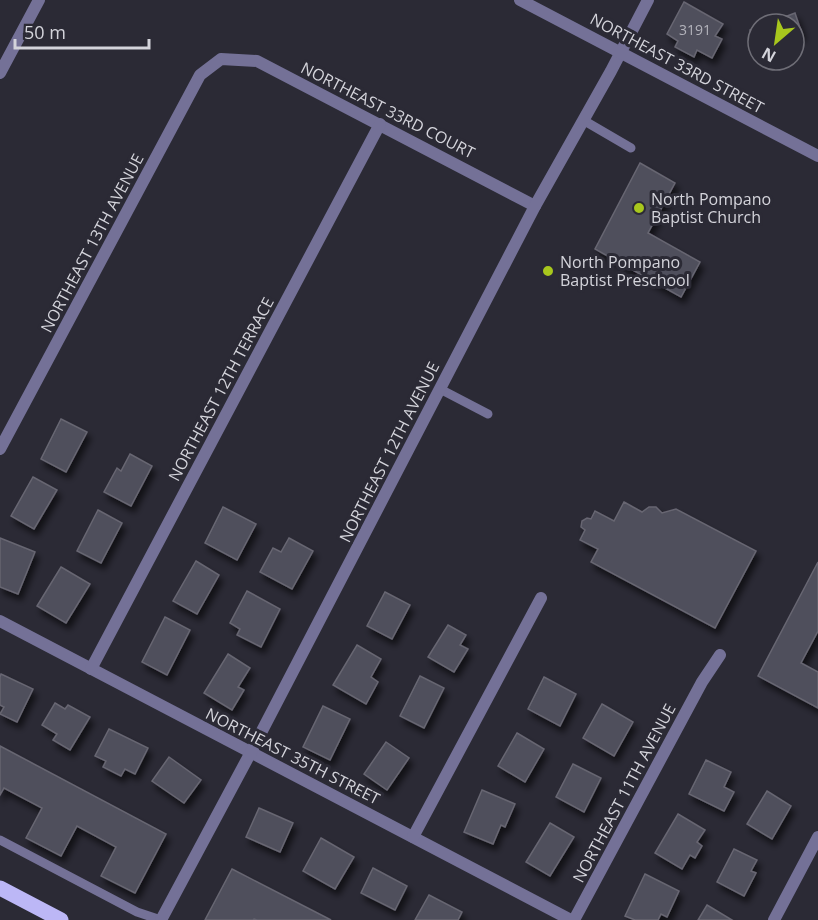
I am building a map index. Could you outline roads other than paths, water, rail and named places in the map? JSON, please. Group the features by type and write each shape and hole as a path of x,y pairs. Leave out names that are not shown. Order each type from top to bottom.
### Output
{"main road":[{"path":"0,888 61,920"}],"street":[{"path":"0,73 39,0"},
{"name":"NORTHEAST 33RD STREET","path":"520,0 818,156"},
{"name":"NORTHEAST 12TH AVENUE","path":"161,920 535,206 621,53 648,0"},
{"name":"NORTHEAST 33RD COURT","path":"221,58 257,61 535,206"},
{"name":"NORTHEAST 13TH AVENUE","path":"0,449 200,75 221,58"},
{"name":"NORTHEAST 12TH TERRACE","path":"91,669 380,124"},
{"path":"413,837 541,598"},
{"name":"NORTHEAST 35TH STREET","path":"0,621 572,920"},
{"name":"NORTHEAST 11TH AVENUE","path":"572,920 702,682 720,655"},
{"path":"774,920 818,837"}],"lane":[{"path":"583,120 631,148"},
{"path":"440,389 488,414"},
{"path":"0,840 137,912 161,920"}],"place":[{"name":"North Pompano Baptist Church","path":"639,208"},
{"name":"North Pompano Baptist Preschool","path":"548,271"}]}
